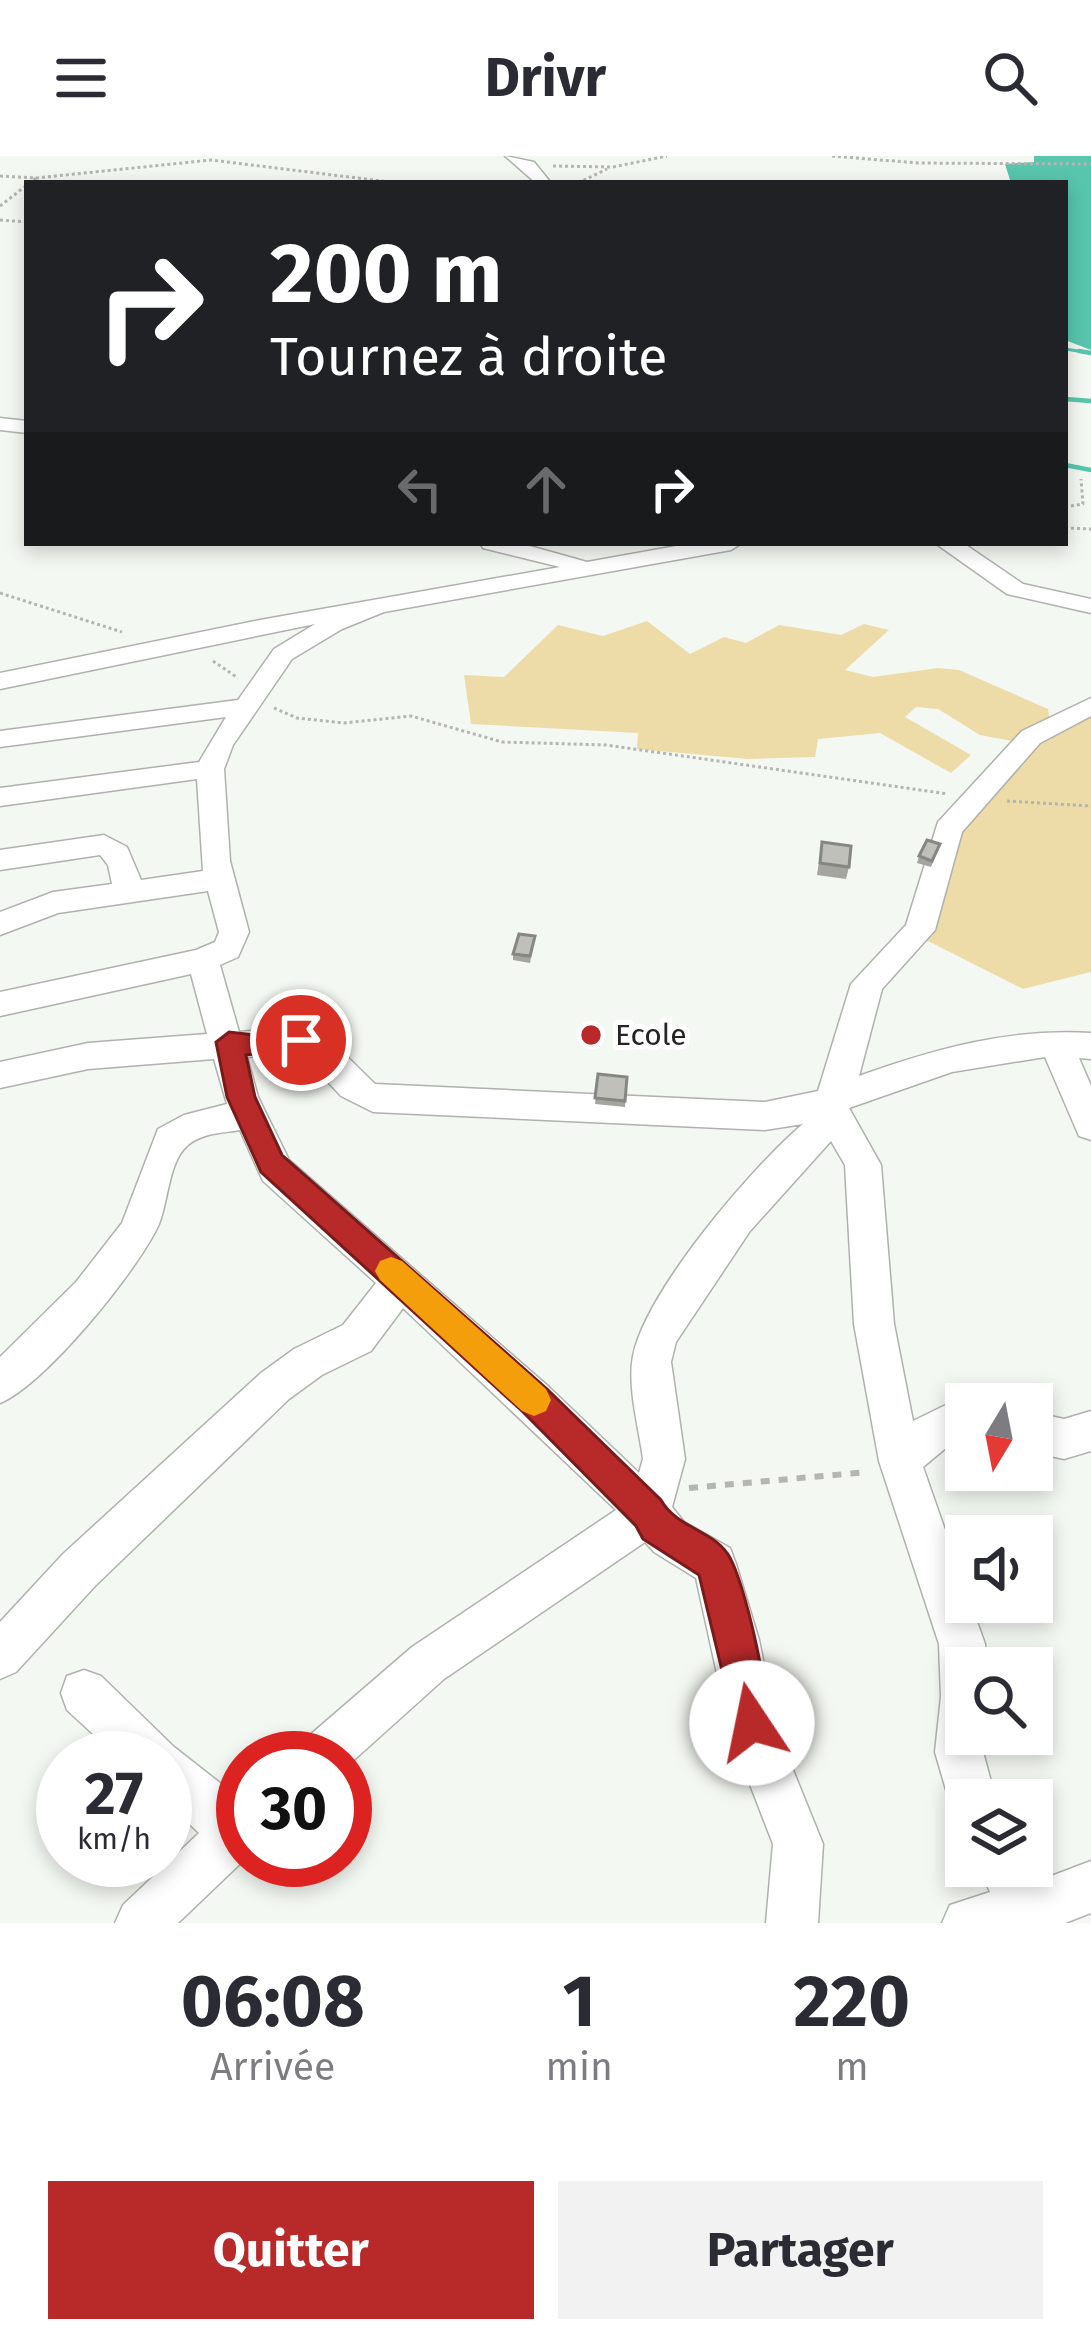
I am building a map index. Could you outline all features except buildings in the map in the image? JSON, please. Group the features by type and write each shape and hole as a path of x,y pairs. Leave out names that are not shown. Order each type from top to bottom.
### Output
{"street":[{"path":"512,156 529,165 542,180"},
{"path":"503,546 585,566"},
{"path":"0,681 164,645 712,546"},
{"path":"952,546 982,562 1015,590 1091,606"},
{"path":"0,1004 203,960 226,949 234,932 218,879 210,770 249,699 298,643 383,604"},
{"path":"0,739 249,699"},
{"path":"832,1111 867,984 920,930 948,829 1031,737 1091,706"},
{"path":"0,796 210,770"},
{"path":"0,860 104,844 118,851 128,894"},
{"path":"0,924 53,903 218,879"},
{"path":"203,960 248,1115 276,1170 654,1501"},
{"path":"0,1075 88,1056 229,1042 313,1042 356,1091 373,1098 765,1116 832,1111"},
{"path":"1056,1044 1091,1126"},
{"path":"792,1923 798,1844 754,1733 718,1572 708,1557 656,1526 654,1501 664,1459 651,1362 658,1336 773,1173 832,1111 903,1073 973,1054 1056,1044 1091,1046"},
{"path":"832,1111 863,1166 876,1335 900,1461 962,1644 965,1697 959,1752 966,1779"},
{"path":"0,1384 15,1350 78,1305 136,1232 152,1200 163,1149 170,1138 191,1127 248,1115"},
{"path":"0,1656 80,1570 275,1386 308,1362 357,1338 401,1280"},
{"path":"900,1461 945,1424"},
{"path":"1053,1437 1064,1439 1091,1431"},
{"path":"351,1731 428,1663 654,1501"},
{"path":"84,1694 124,1731"},
{"path":"192,1791 216,1811"},
{"path":"141,1923 216,1852"},
{"path":"968,1923 1020,1899 1091,1887"}],"path":[{"path":"529,165 613,167 667,156"},
{"path":"832,156 882,158"},
{"path":"874,156 904,163 1091,164"},
{"path":"0,176 94,174 131,164 204,160 373,180"},
{"path":"585,180 613,167"},
{"path":"0,206 24,188"},
{"path":"1068,506 1083,504 1082,479"},
{"path":"0,593 218,663 249,699 297,718 344,723 411,716 502,742 606,745 975,797 1091,806"},
{"path":"654,1501 833,1477 900,1461"}],"shaded area":[{"path":"1034,156 1091,156 1091,350 1068,341 1068,180 1010,180 1005,164 1034,162"},
{"path":"647,621 690,654 724,637 746,643 779,625 841,635 864,624 889,630 845,670 873,677 938,668 959,670 1048,709 1051,731 1091,710 1091,972 1023,989 924,939 970,808 1028,744 980,735 938,709 916,707 905,717 971,755 951,773 880,733 818,739 815,757 748,759 637,749 638,733 471,724 464,675 504,677 558,625 603,636"}],"waterway":[{"path":"1068,349 1091,353 1079,351"},
{"path":"1068,399 1091,401"},
{"path":"1068,466 1091,470"}],"slow traffic":[{"path":"391,1271 534,1400"}],"place":[{"name":"Ecole","path":"591,1035"}],"route":[{"path":"301,1040 270,1045 229,1042 241,1097 271,1163 535,1400 649,1513 656,1526 708,1557 718,1572 752,1723"}]}
